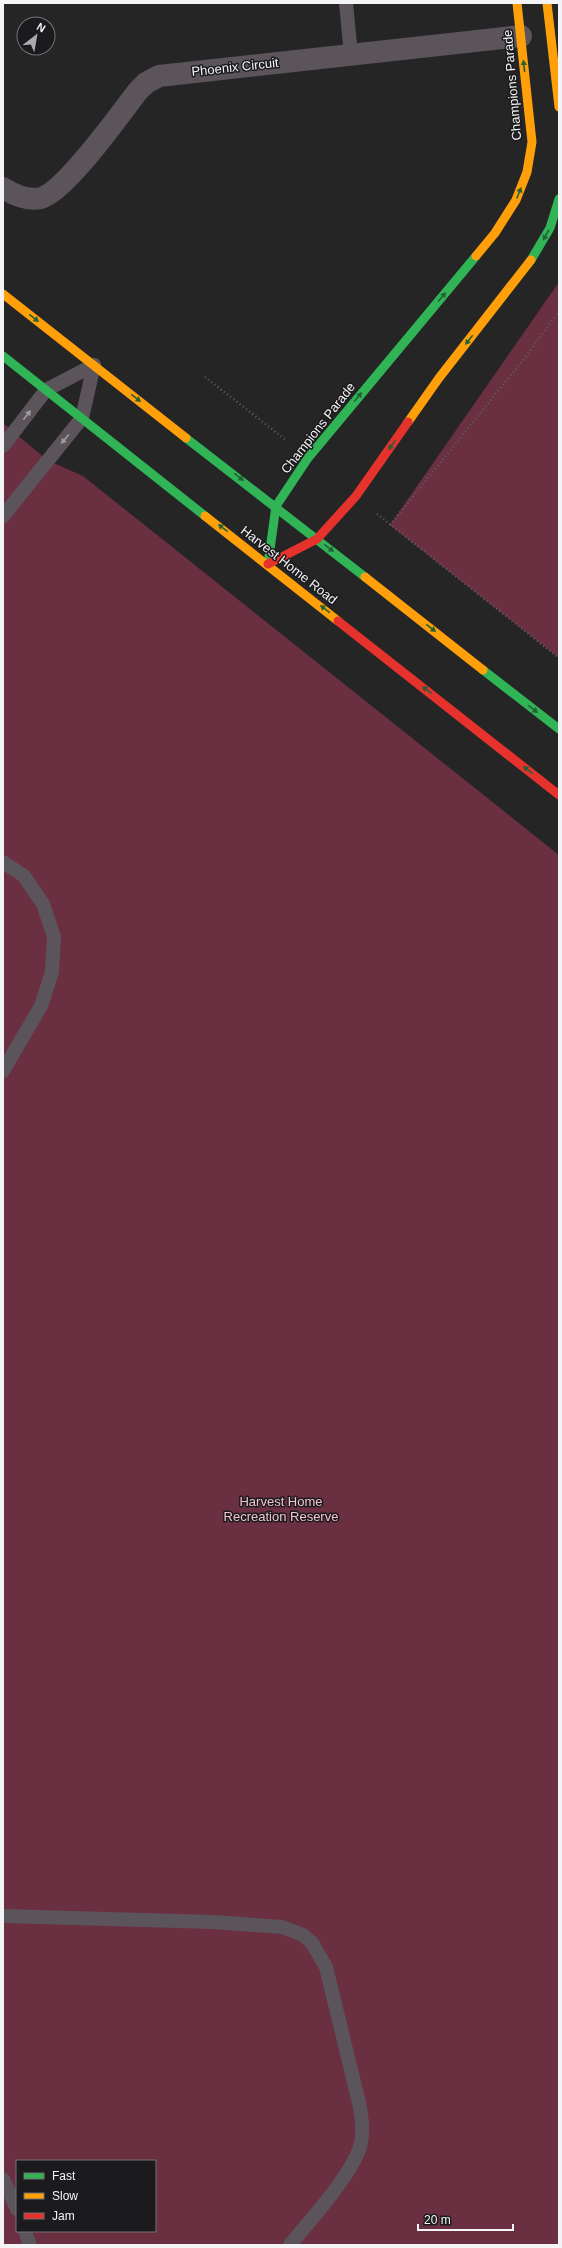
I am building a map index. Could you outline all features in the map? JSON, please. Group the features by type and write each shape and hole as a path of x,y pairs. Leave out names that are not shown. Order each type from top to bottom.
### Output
{"street":[{"name":"Champions Parade","path":"268,564 276,506 308,458 495,233 516,200 527,172 532,142 525,36 517,3"},
{"path":"547,3 559,107"},
{"name":"Phoenix Circuit","path":"3,188 13,194 31,198 41,198 52,192 75,170 138,91 146,83 159,76 525,36"},
{"path":"268,564 317,539 356,496 439,378 535,255 550,228 559,199"},
{"path":"3,294 276,506 559,729"},
{"name":"Harvest Home Road","path":"3,356 559,795"}],"lane":[{"path":"346,3 351,55"},
{"path":"3,446 46,390 94,365"},
{"path":"3,516 82,418 94,365"},
{"path":"3,862 24,876 43,904 54,937 52,972 41,1006 3,1071"},
{"path":"3,1916 191,1921 282,1927 303,1935 312,1943 326,1966 360,2107 363,2128 360,2146 352,2166 290,2245"},
{"path":"3,2179 16,2207"},
{"path":"25,2232 30,2245"}],"path":[{"path":"390,525 528,354 559,311"},
{"path":"205,376 308,458"},
{"path":"356,496 390,525 559,658"}],"green space":[{"path":"559,282 559,658 390,525"},
{"name":"Harvest Home Recreation Reserve","path":"3,423 47,460 83,476 559,855 559,2245 3,2245"}],"traffic: fast":[{"path":"531,260 550,228 559,199"},
{"path":"268,564 276,506 308,458 476,256"},
{"path":"3,356 205,516"},
{"path":"186,438 365,577"},
{"path":"483,670 559,729"}],"traffic: slow":[{"path":"476,256 495,233 516,200 527,172 532,142 517,3"},
{"path":"547,3 559,107"},
{"path":"408,422 439,378 531,260"},
{"path":"3,294 186,438"},
{"path":"205,516 338,621"},
{"path":"365,577 483,670"}],"traffic: jam":[{"path":"268,564 317,539 356,496 408,422"},
{"path":"338,621 559,795"}]}
